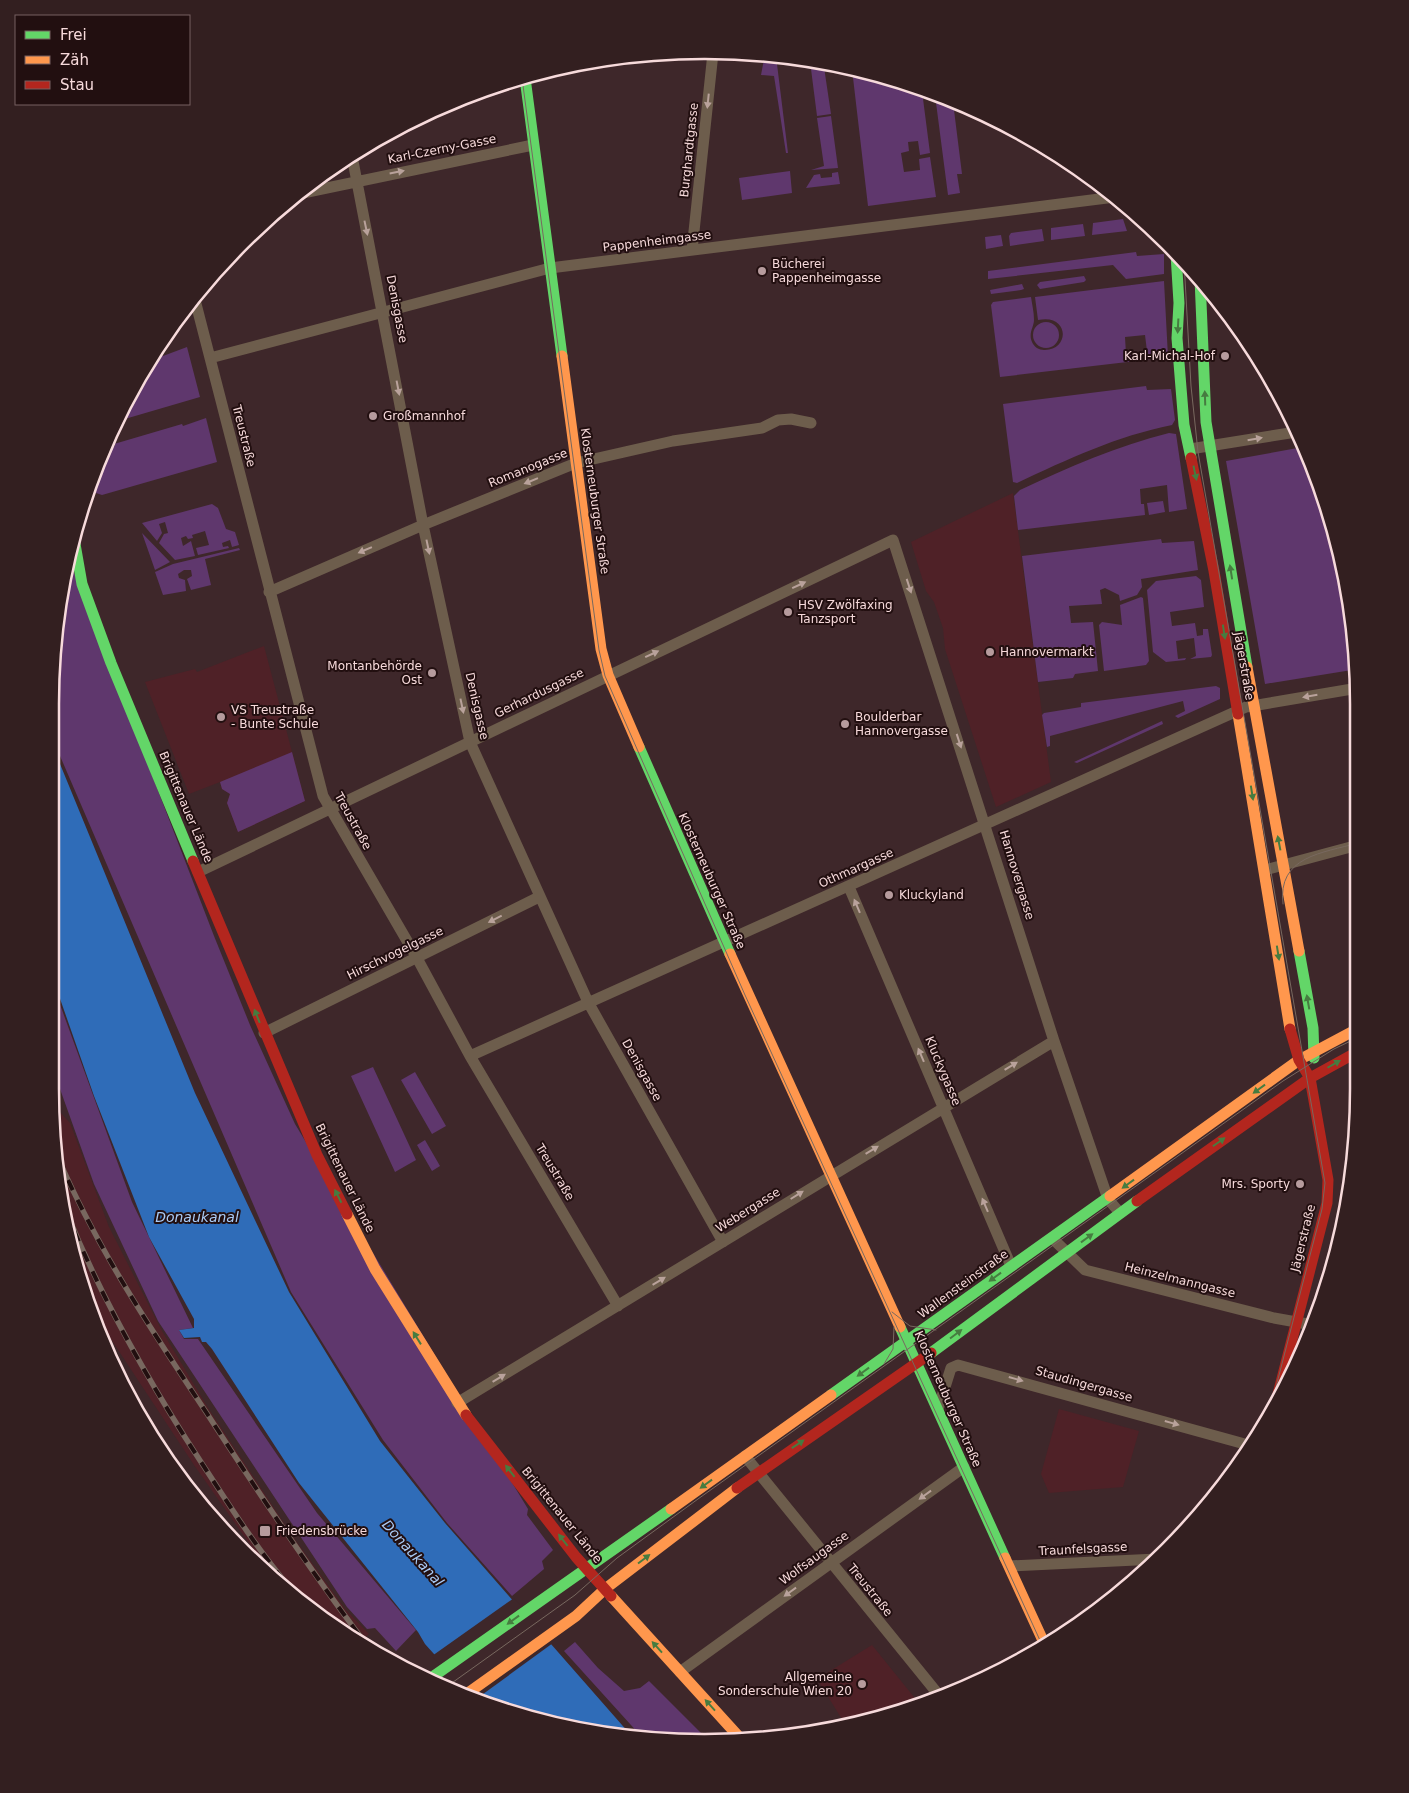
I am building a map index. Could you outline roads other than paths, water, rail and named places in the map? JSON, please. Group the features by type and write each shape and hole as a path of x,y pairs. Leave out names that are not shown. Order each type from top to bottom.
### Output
{"main road":[{"name":"Klosterneuburger Straße","path":"526,84 601,649 608,675 725,943 1042,1638"},
{"name":"Jägerstraße","path":"1176,264 1180,392 1184,425 1190,448 1238,711 1291,1036 1299,1060 1310,1078 1328,1180 1326,1203 1282,1377"},
{"name":"Jägerstraße","path":"1201,292 1206,422 1254,706 1313,1028 1314,1064 1310,1078"},
{"name":"Brigittenauer Lände","path":"77,554 82,584 111,663 264,1033 317,1155 375,1269 457,1403 587,1569 736,1733"},
{"name":"Wallensteinstraße","path":"587,1569 1011,1266 1108,1199 1299,1060 1350,1033"},
{"path":"472,1690 576,1616 605,1588 758,1472 917,1363 1120,1213 1310,1078 1350,1056"},
{"path":"435,1675 587,1569"}],"street":[{"name":"Burghardtgasse","path":"692,250 712,59"},
{"name":"Karl-Czerny-Gasse","path":"313,191 533,145"},
{"name":"Denisgasse","path":"353,163 384,312 423,525 470,742 588,1002 723,1242"},
{"name":"Pappenheimgasse","path":"210,358 550,268 1105,198"},
{"name":"Treustraße","path":"196,306 323,796 417,958 470,1056 618,1306"},
{"name":"Romanogasse","path":"269,592 423,525 576,463 673,441 762,428 778,420 791,419 811,423"},
{"path":"1190,448 1290,433"},
{"name":"Gerhardusgasse","path":"198,872 894,540"},
{"name":"Hannovergasse","path":"894,540 1054,1041 1108,1199 1120,1213"},
{"name":"Othmargasse","path":"470,1056 1238,711 1254,706 1350,689"},
{"path":"1265,870 1350,847"},
{"name":"Kluckygasse","path":"848,887 1011,1266"},
{"name":"Hirschvogelgasse","path":"264,1033 539,896"},
{"name":"Webergasse","path":"457,1403 830,1175 1054,1041"},
{"name":"Heinzelmanngasse","path":"1052,1238 1085,1270 1306,1324"},
{"name":"Staudingergasse","path":"938,1409 951,1368 958,1364 1243,1444"},
{"name":"Treustraße","path":"746,1456 830,1563 936,1691"},
{"name":"Wolfsaugasse","path":"680,1672 964,1467"},
{"name":"Traunfelsgasse","path":"1009,1566 1145,1560"}],"water":[{"name":"Donaukanal","path":"59,762 195,1093 289,1292 380,1441 445,1523 626,1730 579,1722 537,1712 464,1688 425,1644 418,1632 299,1483 212,1349 206,1342 202,1342 200,1337 184,1338 179,1330 194,1328 194,1319 149,1237 94,1096 59,996"}],"tram line":[{"path":"523,85 599,650 605,676 745,995 1040,1640"},
{"path":"1185,273 1191,386 1198,452 1325,1183 1322,1209 1275,1391"},
{"path":"1283,904 1283,888 1287,876 1295,866 1317,854 1350,845"},
{"path":"452,1683 575,1595 617,1558 698,1499 1283,1081 1334,1049 1350,1041"},
{"path":"892,1312 910,1326 936,1330"},
{"path":"884,1364 893,1349 894,1327"}],"railway":[{"path":"64,1170 108,1258 146,1320 282,1527 357,1632"},
{"path":"76,1234 127,1340 144,1370 244,1527 280,1575"}],"place":[{"name":"Bücherei Pappenheimgasse","path":"762,271"},
{"name":"Karl-Michal-Hof","path":"1225,356"},
{"name":"Großmannhof","path":"373,416"},
{"name":"HSV Zwölfaxing Tanzsport","path":"788,612"},
{"name":"Hannovermarkt","path":"990,652"},
{"name":"Montanbehörde Ost","path":"432,673"},
{"name":"VS Treustraße - Bunte Schule","path":"221,717"},
{"name":"Boulderbar Hannovergasse","path":"845,724"},
{"name":"Kluckyland","path":"889,895"},
{"name":"Mrs. Sporty","path":"1300,1184"},
{"name":"Friedensbrücke","path":"265,1531"},
{"name":"Allgemeine Sonderschule Wien 20","path":"862,1684"}]}
